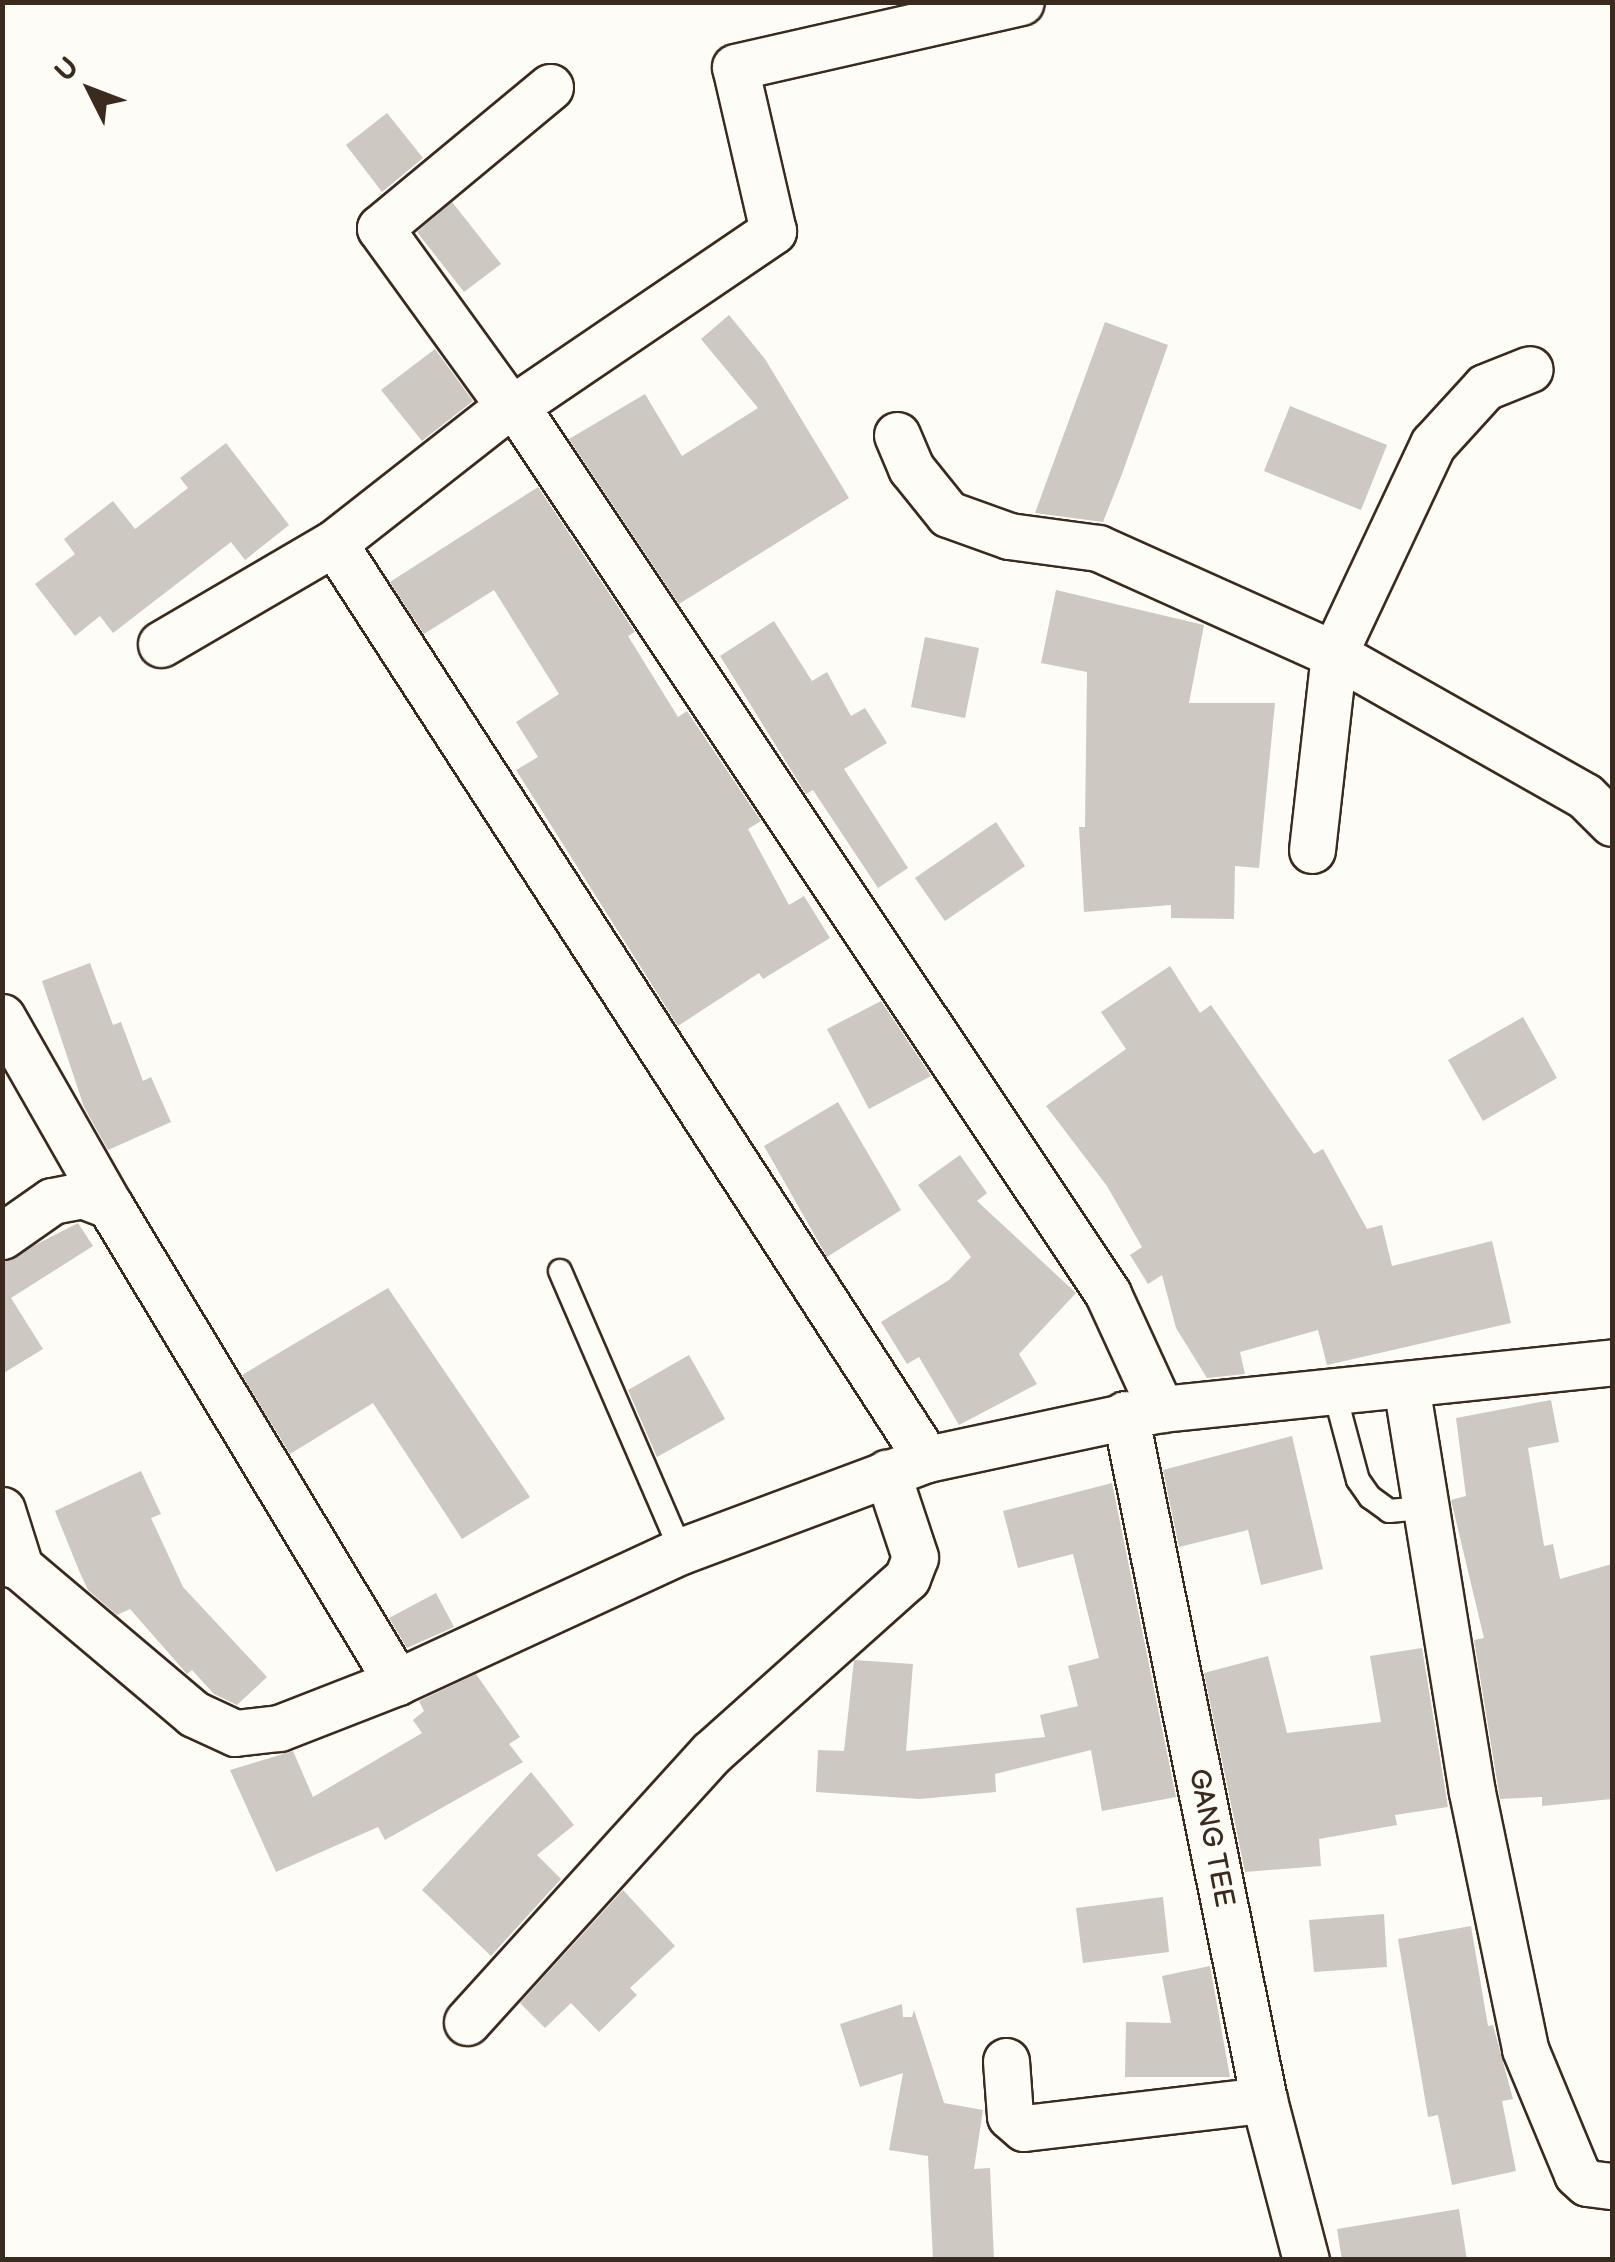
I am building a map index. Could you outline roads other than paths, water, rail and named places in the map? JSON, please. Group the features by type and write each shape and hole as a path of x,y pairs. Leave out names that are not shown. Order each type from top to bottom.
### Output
{"street":[{"path":"160,644 334,542 511,410 772,231 735,67 1021,2"},
{"name":"GANG TEE","path":"550,87 380,228 511,410 523,417 1108,1294 1143,1411 1264,2100 1306,2260"},
{"path":"1312,850 1334,654 1432,444 1485,387 1530,369"},
{"path":"897,435 925,489 940,508 966,522 1036,541 1098,548 1334,654 1585,796 1612,823"},
{"path":"334,542 906,1466 915,1556 907,1578 711,1754 467,2022"},
{"path":"2,1017 110,1206 397,1682"},
{"path":"2,1236 52,1201 82,1195 110,1206"},
{"path":"2,1510 11,1564 194,1714 234,1733 278,1728 397,1682 680,1551 906,1466 1143,1411 1333,1386 1406,1386 1612,1362"},
{"path":"1406,1386 1472,1792 1525,2049 1577,2174 1587,2183 1612,2186"},
{"path":"1006,2060 1010,2116 1024,2128 1264,2100"}],"lane":[{"path":"560,1270 680,1551"},
{"path":"1333,1386 1358,1480 1370,1496 1389,1511 1426,1508"}]}
